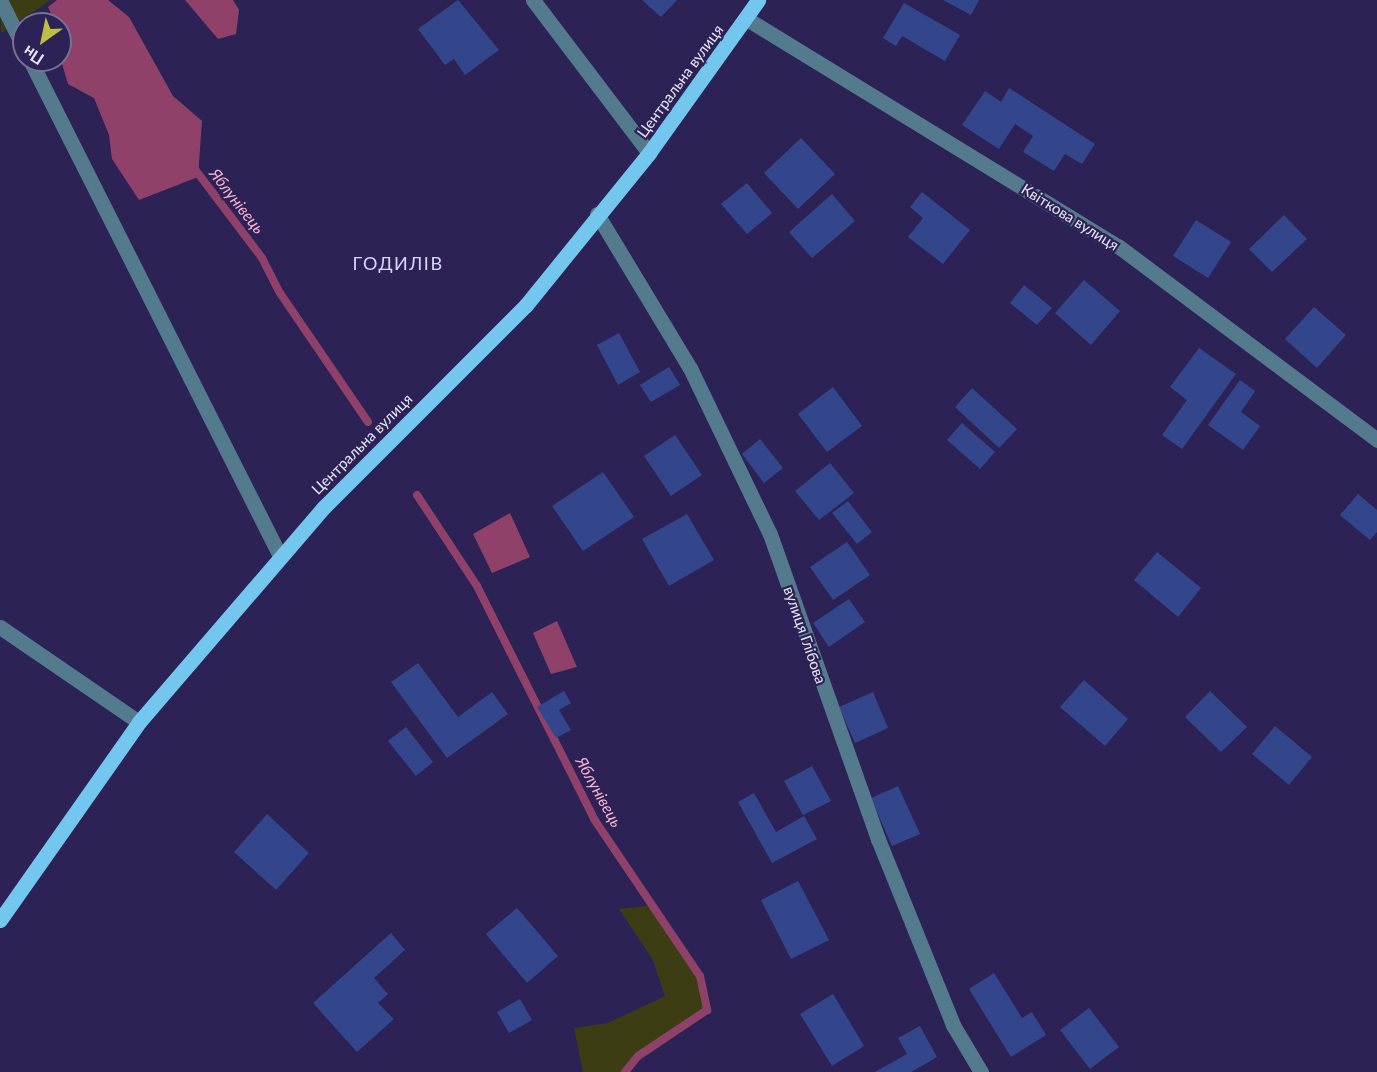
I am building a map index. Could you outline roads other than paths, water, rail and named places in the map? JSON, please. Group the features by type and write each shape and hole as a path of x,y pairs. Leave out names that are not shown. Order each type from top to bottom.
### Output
{"main road":[{"name":"Центральна вулиця","path":"0,920 139,722 280,556 526,305 597,214 650,153 747,19 758,0"}],"street":[{"path":"0,0 12,24"},
{"path":"533,0 650,153"},
{"name":"Квіткова вулиця","path":"747,19 1118,246 1377,440"},
{"path":"36,72 280,556"},
{"name":"вулиця Глібова","path":"597,214 690,368 770,534 878,839 952,1025 981,1072"},
{"path":"0,627 139,722"}],"waterway":[{"name":"Яблунівець","path":"194,168 262,258 280,293 368,422"},
{"name":"Яблунівець","path":"417,495 477,586 594,819 700,976 707,1010 638,1056 625,1072"}],"district":[{"name":"ГОДИЛІВ","path":"398,263"}]}
